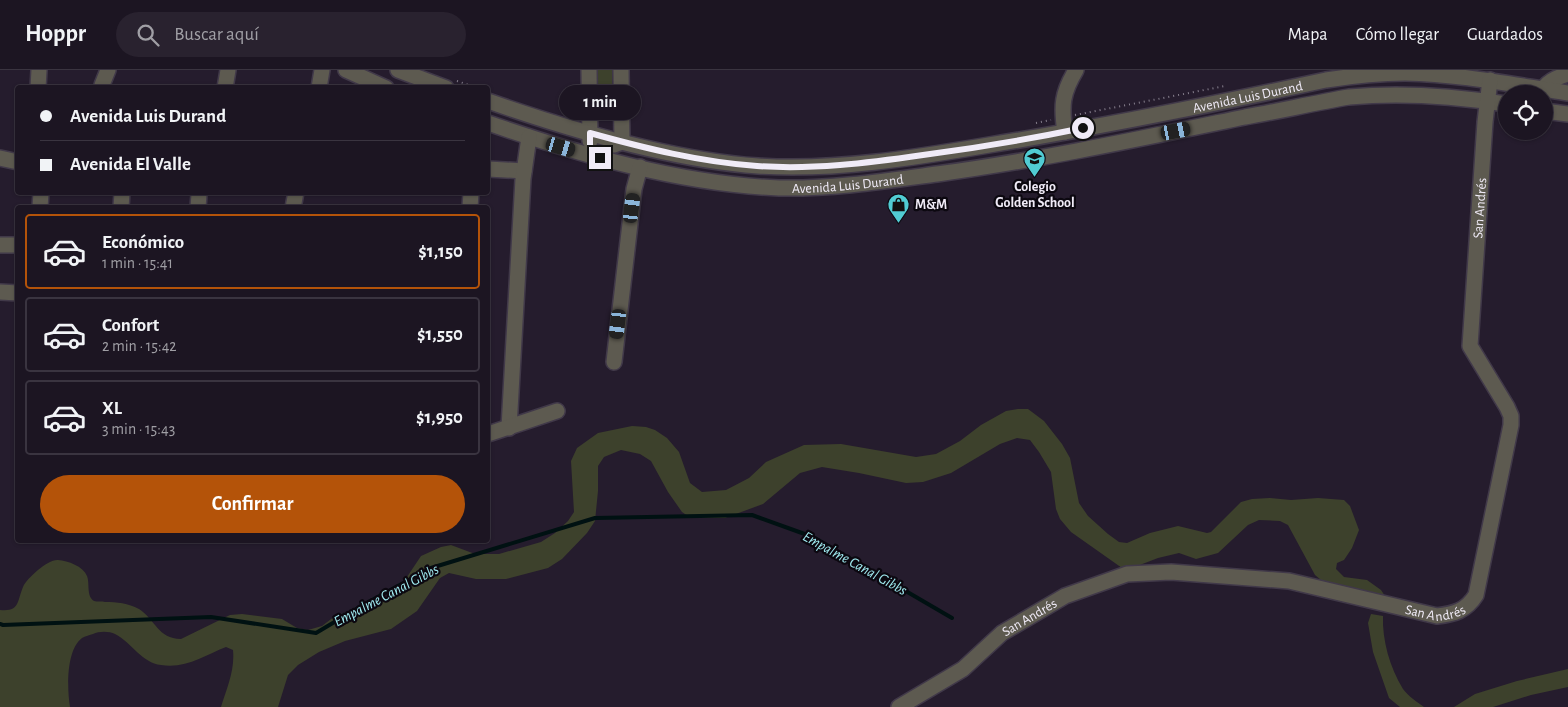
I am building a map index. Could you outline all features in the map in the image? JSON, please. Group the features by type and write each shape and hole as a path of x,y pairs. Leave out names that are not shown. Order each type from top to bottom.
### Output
{"street":[{"path":"38,85 39,70"},
{"path":"102,85 108,70"},
{"path":"226,85 228,70"},
{"path":"319,85 322,70"},
{"path":"346,70 379,85"},
{"path":"398,70 438,85"},
{"path":"589,70 590,155 622,142 621,70"},
{"path":"1064,124 1064,96 1076,70"},
{"name":"Avenida Luis Durand","path":"490,102 517,112 622,142 684,156 732,164 805,167 913,157 1064,124 1346,77 1406,73 1490,80 1508,85"},
{"path":"1553,93 1568,74"},
{"name":"San Andrés","path":"900,707 963,669 1010,628 1065,596 1127,574 1171,572 1289,581 1437,616 1450,615 1463,610 1471,604 1476,595 1511,425 1511,416 1507,407 1470,346 1490,80"},
{"name":"Avenida Luis Durand","path":"1553,96 1568,93"},
{"name":"Avenida Luis Durand","path":"490,124 590,155 640,167 705,181 780,188 838,186 1023,161 1349,97 1415,94 1498,103"},
{"path":"509,428 524,171 529,137"},
{"path":"0,158 15,161"},
{"path":"614,362 634,189 640,167"},
{"path":"490,169 524,171"},
{"path":"0,245 15,245"},
{"path":"0,292 15,293"},
{"path":"490,433 557,411"}],"path":[{"path":"1035,123 1064,124 1226,86"}],"green space":[{"path":"596,70 612,70 612,121 598,117"},
{"path":"1028,409 1044,421 1062,444 1070,458 1079,503 1088,516 1119,542 1127,543 1150,533 1178,526 1207,533 1211,532 1241,502 1252,499 1291,500 1318,498 1344,500 1350,506 1359,530 1352,548 1344,560 1337,563 1336,569 1344,577 1367,580 1381,590 1385,596 1321,580 1315,575 1288,525 1280,521 1259,520 1248,525 1218,553 1196,559 1179,553 1158,558 1132,568 1122,568 1071,532 1060,519 1056,509 1051,472 1030,440 1017,438 1000,444 951,473 923,482 906,483 822,467 800,473 763,504 725,518 691,518 682,512 668,492 651,461 640,454 621,450 604,457 598,466 595,521 587,533 562,559 548,568 506,579 476,579 449,573 440,578 417,611 391,629 345,641 319,652 298,665 288,675 278,707 221,707 232,672 233,650 226,647 187,663 170,666 161,665 148,661 115,634 104,632 82,638 73,651 68,680 70,707 0,707 0,610 14,607 17,604 23,587 29,579 38,570 54,561 71,563 85,572 88,579 89,593 94,601 122,603 135,607 144,613 162,632 173,638 181,639 230,615 242,614 282,619 297,628 308,630 322,626 335,616 382,601 397,592 421,556 441,547 451,545 475,554 499,554 541,542 555,533 568,521 574,512 571,461 577,448 598,433 632,426 655,430 667,438 679,452 690,483 702,492 726,490 749,478 766,462 804,445 841,444 916,457 936,454 1006,411"},
{"path":"1371,614 1383,616 1385,644 1398,681 1405,692 1424,707 1400,707 1389,698 1373,652 1368,623"},
{"path":"1568,669 1568,687 1531,695 1493,707 1454,707 1475,694 1517,681"}],"waterway":[{"name":"Empalme Canal Gibbs","path":"0,624 211,617 316,633 431,568 595,518 752,515 813,537 952,618"}],"place":[{"name":"Colegio Golden School","path":"1035,177"},
{"name":"M&M","path":"899,223"}],"route":[{"path":"600,158 590,155 590,133 684,156 732,164 805,167 853,164 956,151 1083,128"}]}
